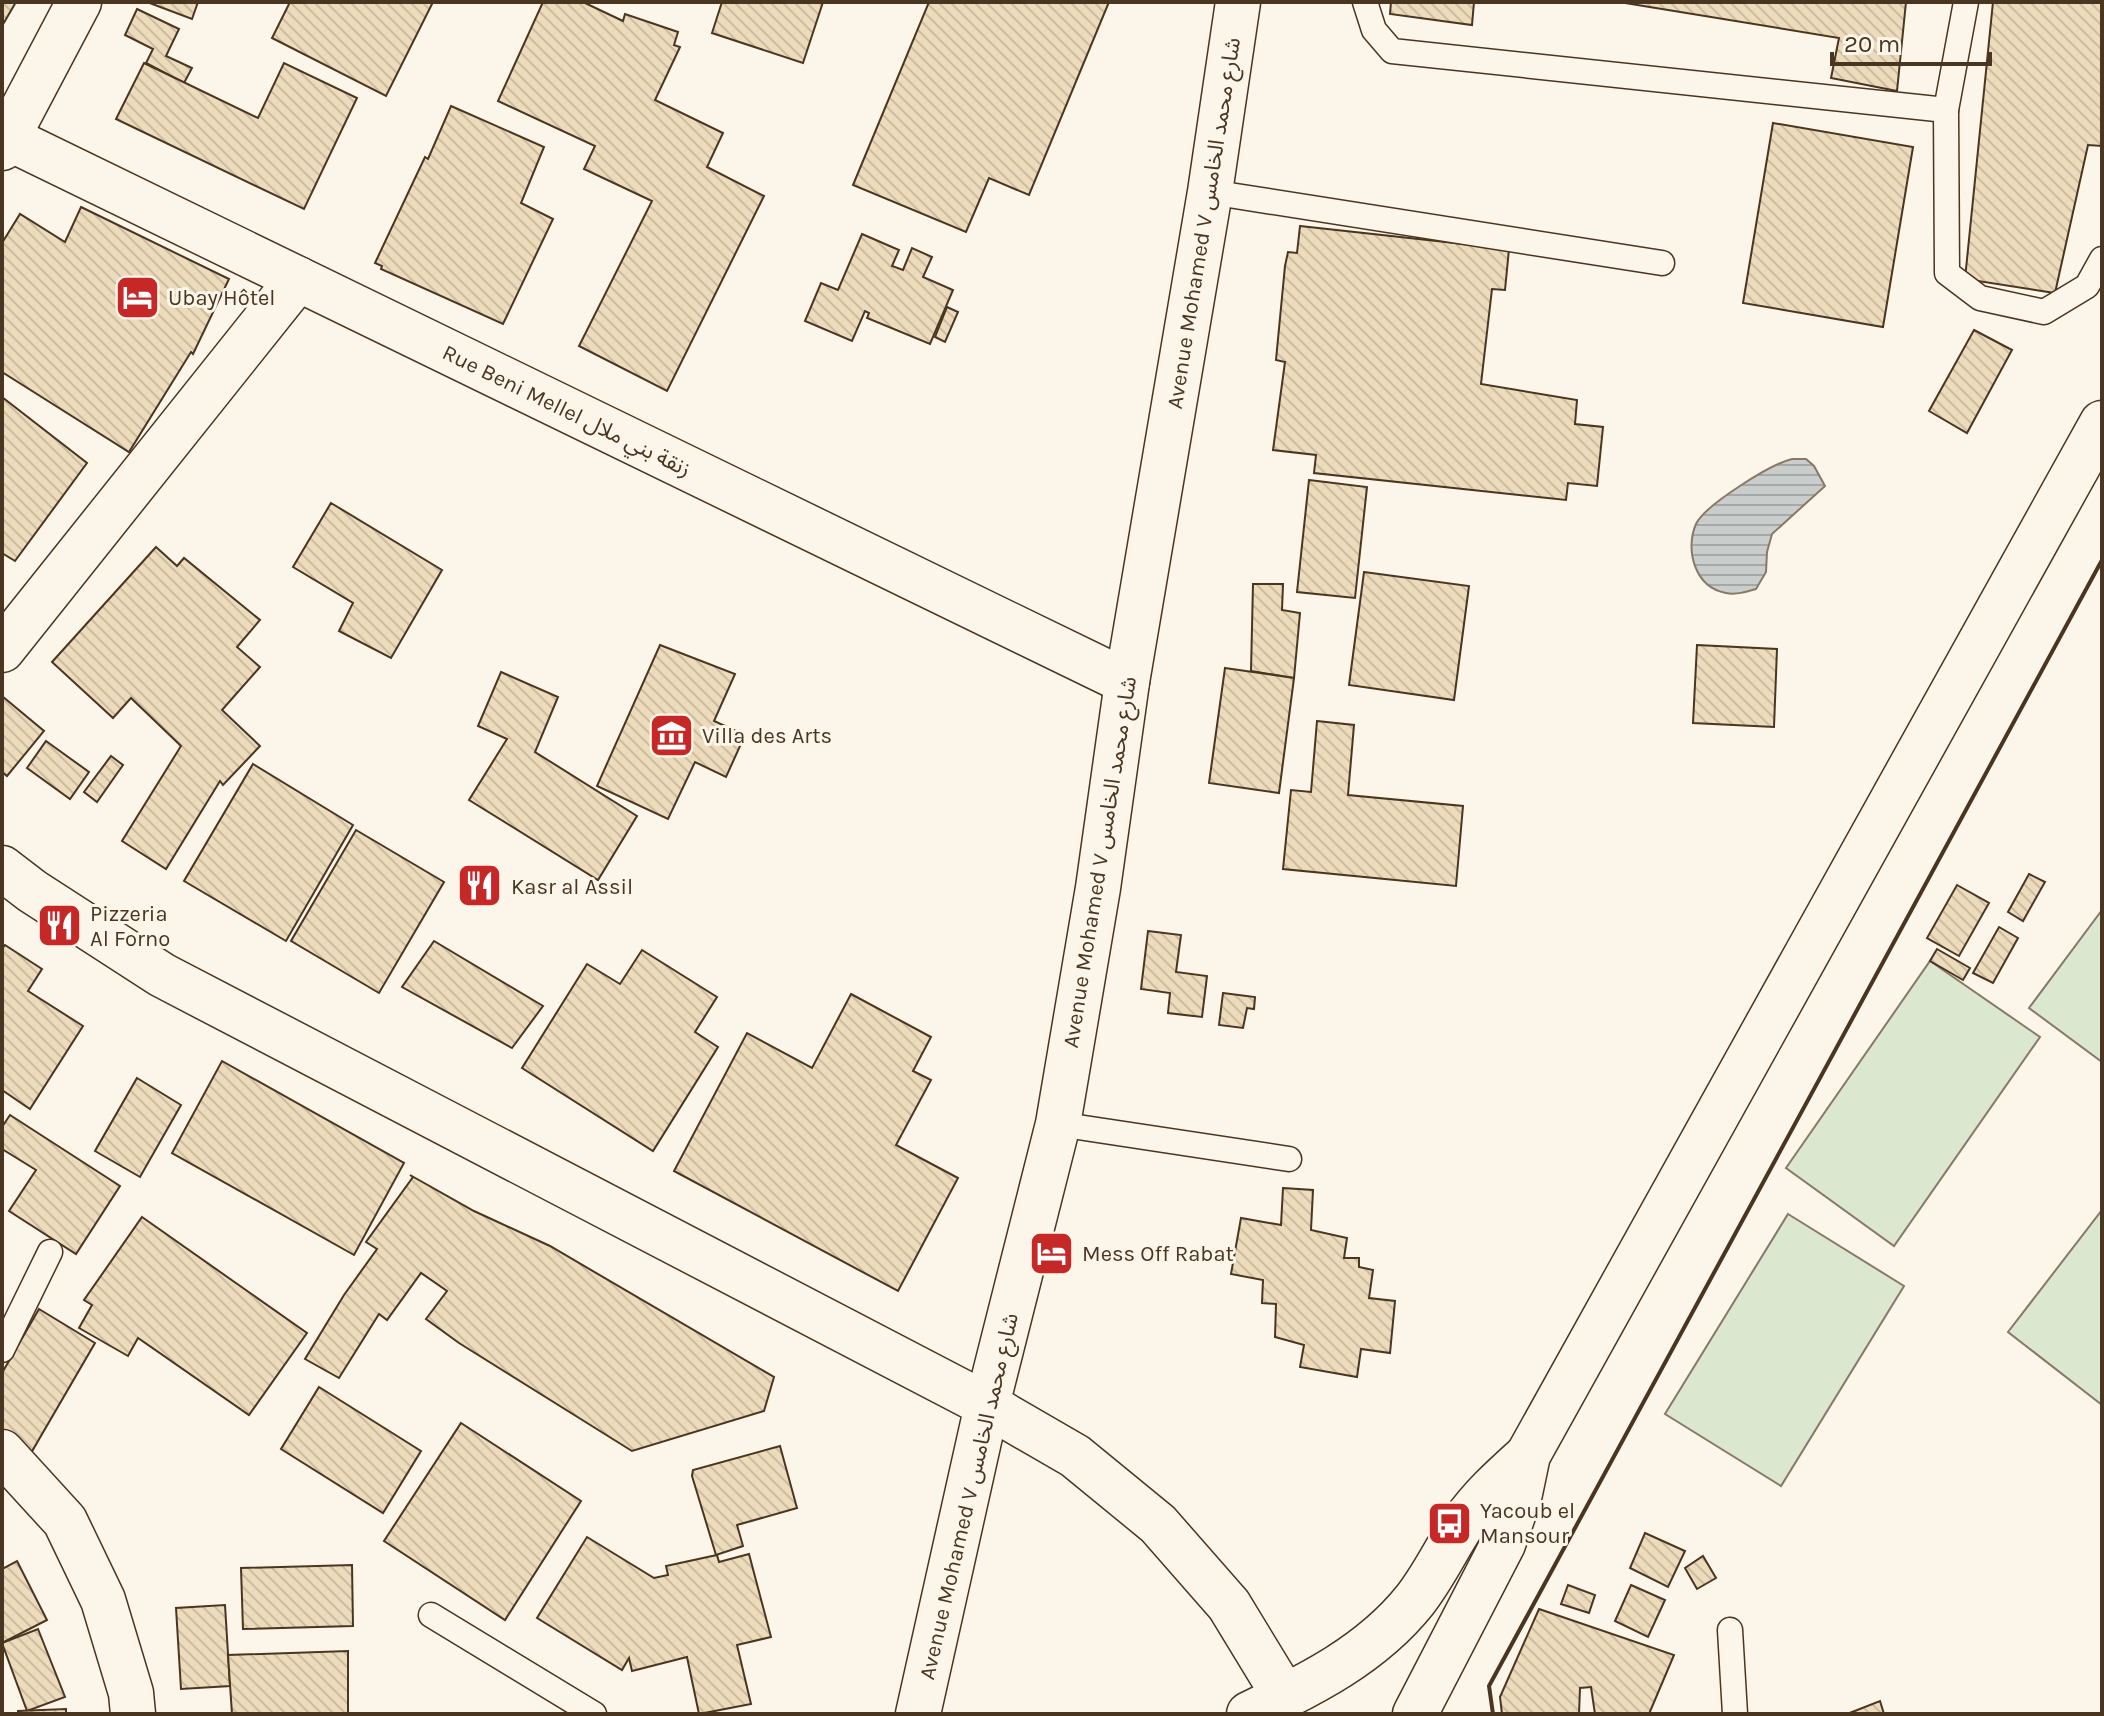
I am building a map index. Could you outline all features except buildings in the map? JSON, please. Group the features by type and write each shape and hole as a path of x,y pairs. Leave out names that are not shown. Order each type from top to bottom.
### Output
{"street":[{"path":"5,143 79,2"},
{"name":"Avenue Mohamed V شارع محمد الخامس","path":"918,1714 987,1405 1058,1124 1098,888 1127,682 1210,192 1238,2"},
{"name":"Rue Beni Mellel زنقة بني ملال","path":"5,143 298,279 1127,682"},
{"path":"2,650 298,279"},
{"path":"1415,1714 1503,1544 1519,1498 1528,1455 2102,423"},
{"path":"2,868 57,908 162,975 987,1405 1075,1456 1158,1524 1229,1605 1276,1708 1356,1656 1388,1629 1416,1600 1473,1510 1528,1455"},
{"path":"2,1452 65,1521 103,1600 131,1693 133,1714"}],"lane":[{"path":"1365,2 1374,30 1392,51 1946,110"},
{"path":"1966,2 1946,110 1947,273 1980,298 2044,312 2087,286 2102,259"},
{"path":"1210,192 1662,263"},
{"path":"1058,1124 1289,1159"},
{"path":"2,1350 50,1252"},
{"path":"431,1615 594,1714"},
{"path":"1730,1630 1735,1714"}],"green space":[{"path":"2102,910 2102,1062 2029,1008"},
{"path":"1930,961 2040,1037 1894,1246 1786,1168"},
{"path":"2102,1210 2102,1405 2008,1332"},
{"path":"1788,1214 1904,1286 1781,1486 1665,1414"}],"shaded area":[{"path":"1792,459 1806,459 1814,466 1825,486 1772,534 1766,572 1756,589 1734,594 1715,589 1706,583 1695,566 1692,544 1696,524 1712,507 1740,486"}],"wall":[{"path":"1493,1714 1489,1686 2102,560"}],"place":[{"name":"Ubay Hôtel","path":"137,297"},
{"name":"Villa des Arts","path":"671,735"},
{"name":"Kasr al Assil","path":"480,886"},
{"name":"Pizzeria Al Forno","path":"59,926"},
{"name":"Mess Off Rabat","path":"1051,1253"},
{"name":"Yacoub el Mansour","path":"1449,1523"}]}
